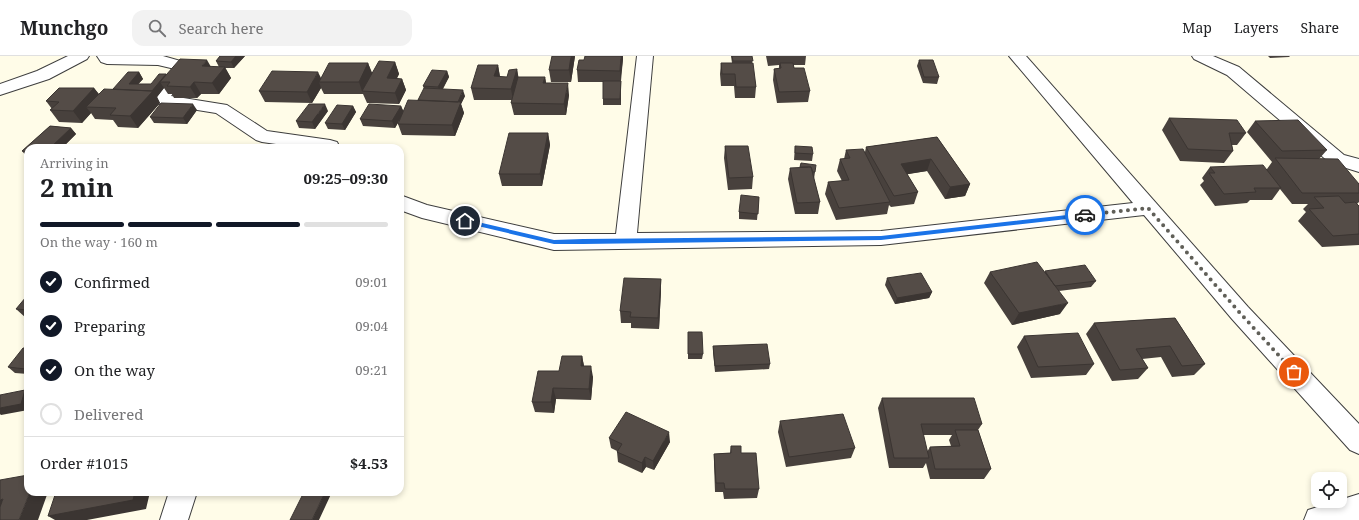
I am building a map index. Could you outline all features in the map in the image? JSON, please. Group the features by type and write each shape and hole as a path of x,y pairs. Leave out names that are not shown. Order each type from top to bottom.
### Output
{"street":[{"path":"0,90 43,75 81,56"},
{"path":"105,56 107,59 158,60 185,67 160,99 221,109 262,136 316,144"},
{"path":"626,241 645,56"},
{"path":"1017,56 1240,313 1359,442"},
{"path":"1200,56 1234,71 1337,159 1359,166"},
{"path":"404,204 422,211 554,242 881,238 1148,208"},
{"path":"174,520 183,496"},
{"path":"1318,520 1359,507"}],"building":[{"path":"220,56 236,56 231,62 216,61"},
{"path":"552,56 571,56 569,70 549,70"},
{"path":"585,56 621,56 620,71 577,70 579,60 584,60"},
{"path":"732,56 752,56 753,61 733,61"},
{"path":"180,59 207,60 202,66 225,67 212,83 194,82 190,87 167,86 170,82 160,82"},
{"path":"919,60 933,60 939,77 924,77"},
{"path":"379,61 395,62 387,78 402,79 395,93 362,91"},
{"path":"329,63 368,63 359,82 319,82"},
{"path":"721,63 753,63 756,87 736,87 735,74 722,74"},
{"path":"780,63 793,63 794,68 804,68 810,91 779,92 774,69 781,68"},
{"path":"478,65 498,65 494,76 507,77 509,70 517,69 511,89 471,88"},
{"path":"432,70 447,71 438,87 423,86"},
{"path":"272,71 318,72 307,92 259,91"},
{"path":"128,72 139,72 129,84 151,84 159,74 166,74 152,91 113,89"},
{"path":"518,77 545,77 543,83 568,83 564,104 511,103"},
{"path":"603,81 621,81 620,99 603,99"},
{"path":"59,88 94,88 73,111 50,110 59,102 46,101"},
{"path":"424,88 463,90 458,102 418,100"},
{"path":"104,89 153,91 130,116 110,115 116,108 86,107"},
{"path":"408,100 461,102 452,125 398,124"},
{"path":"161,103 193,104 183,118 150,117"},
{"path":"309,104 325,104 312,122 296,121"},
{"path":"369,104 401,106 392,121 360,119"},
{"path":"337,105 353,106 342,124 325,123"},
{"path":"1169,118 1237,120 1246,133 1229,133 1233,151 1188,149"},
{"path":"1298,120 1327,150 1282,151 1255,121"},
{"path":"50,126 71,128 54,144 30,144"},
{"path":"509,133 548,133 540,174 499,174"},
{"path":"937,137 970,184 950,187 931,159 901,164 918,192 894,196 866,147"},
{"path":"725,146 748,146 753,177 729,178"},
{"path":"795,146 812,147 813,154 795,153"},
{"path":"863,149 890,202 839,208 828,182 849,180 840,159 850,158 846,150"},
{"path":"1275,158 1338,159 1359,184 1359,193 1302,193"},
{"path":"801,163 816,165 815,172 813,172 811,167 800,167"},
{"path":"1263,165 1281,188 1254,188 1256,192 1224,194 1209,173 1215,173 1210,167"},
{"path":"811,167 820,202 797,203 790,168"},
{"path":"741,195 759,197 758,214 739,212"},
{"path":"1339,196 1345,203 1355,202 1359,206 1359,234 1333,236 1309,209 1324,208 1314,197"},
{"path":"1037,262 1068,303 1019,313 990,272"},
{"path":"1085,265 1096,281 1055,286 1045,271"},
{"path":"921,273 932,292 897,298 887,278"},
{"path":"624,278 661,279 658,318 630,317 631,312 620,311"},
{"path":"24,299 24,310 16,309"},
{"path":"1175,318 1205,364 1182,366 1170,346 1136,349 1148,368 1120,370 1094,323"},
{"path":"688,332 702,332 703,354 688,354"},
{"path":"1078,333 1094,364 1038,367 1024,336"},
{"path":"767,344 770,364 715,366 713,346"},
{"path":"23,348 24,348 24,369 8,367"},
{"path":"562,356 582,356 581,366 591,366 589,389 553,388 551,402 532,402 538,371 559,371"},
{"path":"24,390 21,404 0,408 0,395"},
{"path":"882,398 974,398 982,424 921,424 929,458 894,458"},
{"path":"626,412 669,432 653,461 645,457 642,463 617,452 622,444 609,438"},
{"path":"843,414 855,448 789,457 780,421"},
{"path":"955,430 978,430 991,469 935,469 930,447 960,446"},
{"path":"731,446 741,446 741,453 756,453 759,489 725,489 724,483 716,483 714,454 731,453"},
{"path":"24,476 24,496 28,496 19,520 0,520 0,507 3,499 0,500 0,480"},
{"path":"55,496 134,496 133,500 48,516"},
{"path":"302,496 323,496 312,520 290,520"}],"way so far":[{"path":"1085,215 1148,208 1294,372"}],"route":[{"path":"465,221 554,242 583,242 881,238 1085,215"}]}
